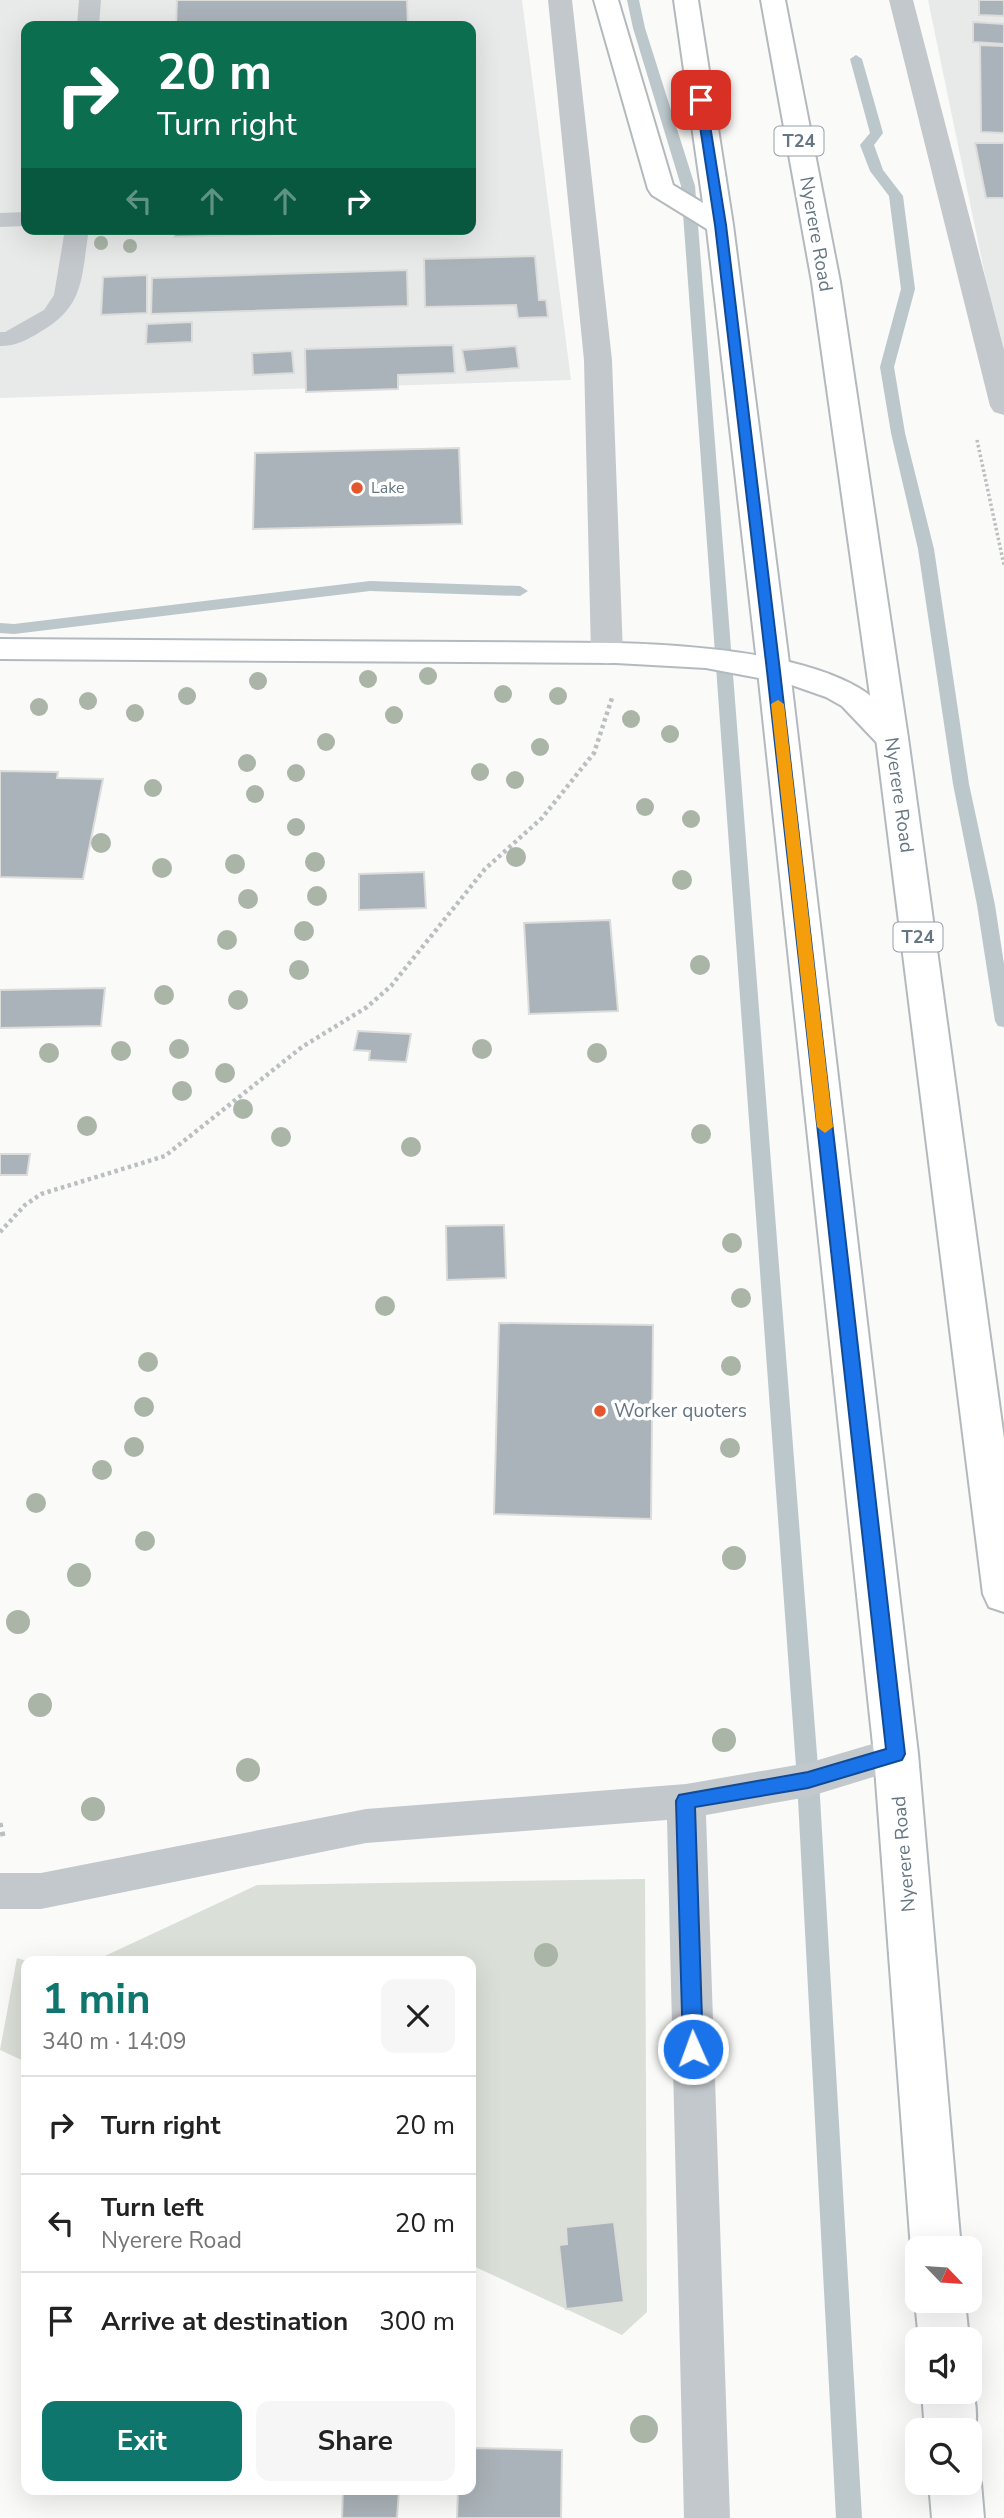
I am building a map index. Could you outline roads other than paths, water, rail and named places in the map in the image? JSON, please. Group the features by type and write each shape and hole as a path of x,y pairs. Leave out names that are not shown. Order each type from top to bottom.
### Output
{"main road":[{"path":"606,0 661,190 720,225"},
{"name":"Nyerere Road","path":"686,0 720,225 774,671 895,1754 935,2236"},
{"name":"Nyerere Road","path":"773,0 825,282 892,738 1004,1594"},
{"path":"0,649 197,647 617,654 726,661 774,671 838,691 867,709 892,738"},
{"path":"956,2495 958,2518"}],"street":[{"path":"560,0 598,360 617,654"},
{"path":"901,0 1004,406"}],"lane":[{"path":"88,21 90,0"},
{"path":"0,220 21,219"},
{"path":"0,339 10,339 53,315 66,295 76,235"},
{"path":"0,1891 41,1891 366,1826 686,1801 808,1780 895,1754"},
{"path":"686,1801 707,2518"}],"waterway":[{"path":"633,0 639,28 688,186 808,1780 849,2518"},
{"path":"856,59 877,133 867,145 877,171 896,196 908,289 887,367 898,433 926,549 961,784 986,905 1004,1021"},
{"path":"0,628 14,629 370,586 520,591"}],"place":[{"name":"Lake","path":"357,488"},
{"name":"Worker quoters","path":"600,1411"}]}
